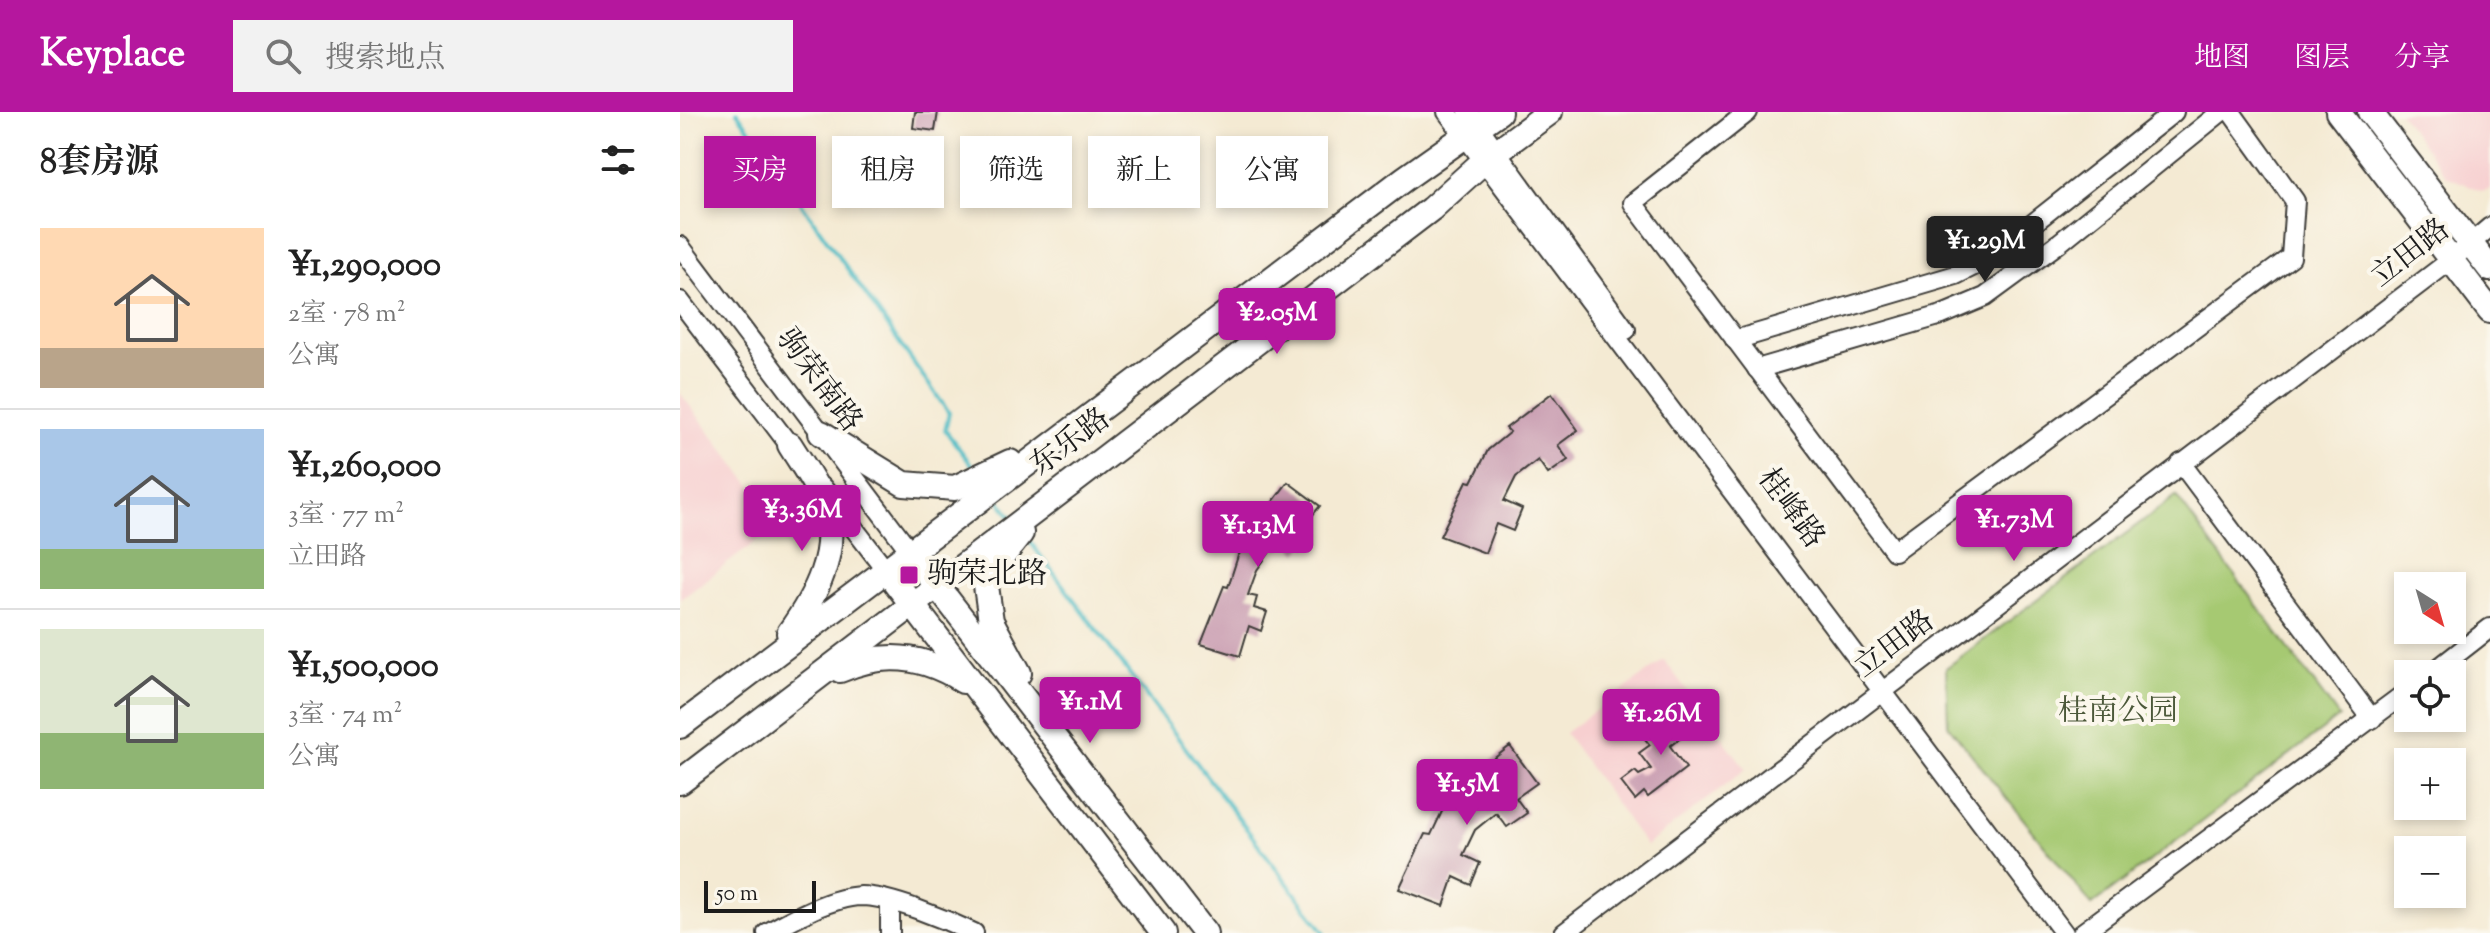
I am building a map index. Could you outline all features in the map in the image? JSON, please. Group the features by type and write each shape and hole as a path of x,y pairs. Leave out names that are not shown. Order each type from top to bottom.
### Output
{"main road":[{"name":"东乐路","path":"680,782 1024,523 1431,209 1491,156 1550,112"},
{"path":"2338,112 2490,311"},
{"path":"2370,112 2490,269"},
{"name":"东乐路","path":"680,726 910,551 986,483 1074,427 1478,122"},
{"path":"821,433 904,484 955,488 986,483"},
{"path":"771,657 812,602 824,572 825,505 790,445"},
{"path":"1024,523 985,579 991,621 1052,735"},
{"path":"910,551 1205,933"},
{"path":"886,570 1163,933"},
{"path":"808,684 866,658 937,664 978,691"}],"street":[{"name":"桂峰路","path":"1447,112 1478,122 1491,156 1882,690 2073,933"},
{"path":"1748,112 1633,203 1894,551 2291,257 2295,201 2231,112"},
{"path":"1735,340 1967,270 1988,259 2174,112"},
{"path":"1757,369 1942,315 1985,297 2059,243 2221,112"},
{"name":"立田路","path":"1569,931 2451,260 2490,227"},
{"name":"驹荣南路","path":"680,246 910,551"},
{"name":"驹荣南路","path":"680,301 886,570"},
{"path":"2181,463 2372,719"},
{"path":"2449,660 2490,628"},
{"path":"1882,690 2064,933"},
{"path":"2082,933 2394,702"},
{"path":"767,933 802,913 860,896 934,914 974,933"},
{"path":"890,903 890,933"}],"shaded area":[{"path":"2399,112 2490,112 2490,189 2482,191 2446,176"},
{"path":"680,393 780,523 680,600"},
{"path":"1664,660 1746,769 1646,846 1565,733"}],"green space":[{"name":"桂南公园","path":"2176,496 2339,717 2092,905 1948,725 1946,668"}],"building":[{"path":"915,112 938,112 935,131 913,128"},
{"path":"1552,393 1578,430 1558,445 1568,460 1548,474 1538,460 1516,477 1504,501 1522,509 1513,531 1496,524 1485,553 1440,536 1467,481 1472,482 1488,450 1510,432 1506,428"},
{"path":"1288,482 1320,506 1303,527 1312,535 1298,553 1286,542 1280,550 1274,546 1257,570 1248,595 1257,597 1254,608 1267,612 1261,631 1249,626 1240,656 1201,644 1224,586 1228,587 1238,556 1256,530 1254,527"},
{"path":"1687,708 1699,724 1670,746 1686,768 1648,797 1644,792 1635,800 1621,782 1635,771 1639,775 1651,769 1639,753 1650,745 1645,739"},
{"path":"1510,746 1537,783 1516,798 1527,813 1507,827 1496,813 1475,830 1463,855 1480,863 1471,885 1454,877 1444,906 1399,889 1425,834 1431,835 1446,803 1468,785 1465,781"}],"waterway":[{"path":"737,112 949,413 945,430 974,468"},
{"path":"997,497 1013,519"},
{"path":"1028,539 1325,933"}],"place":[{"name":"驹荣北路","path":"909,575"}]}
